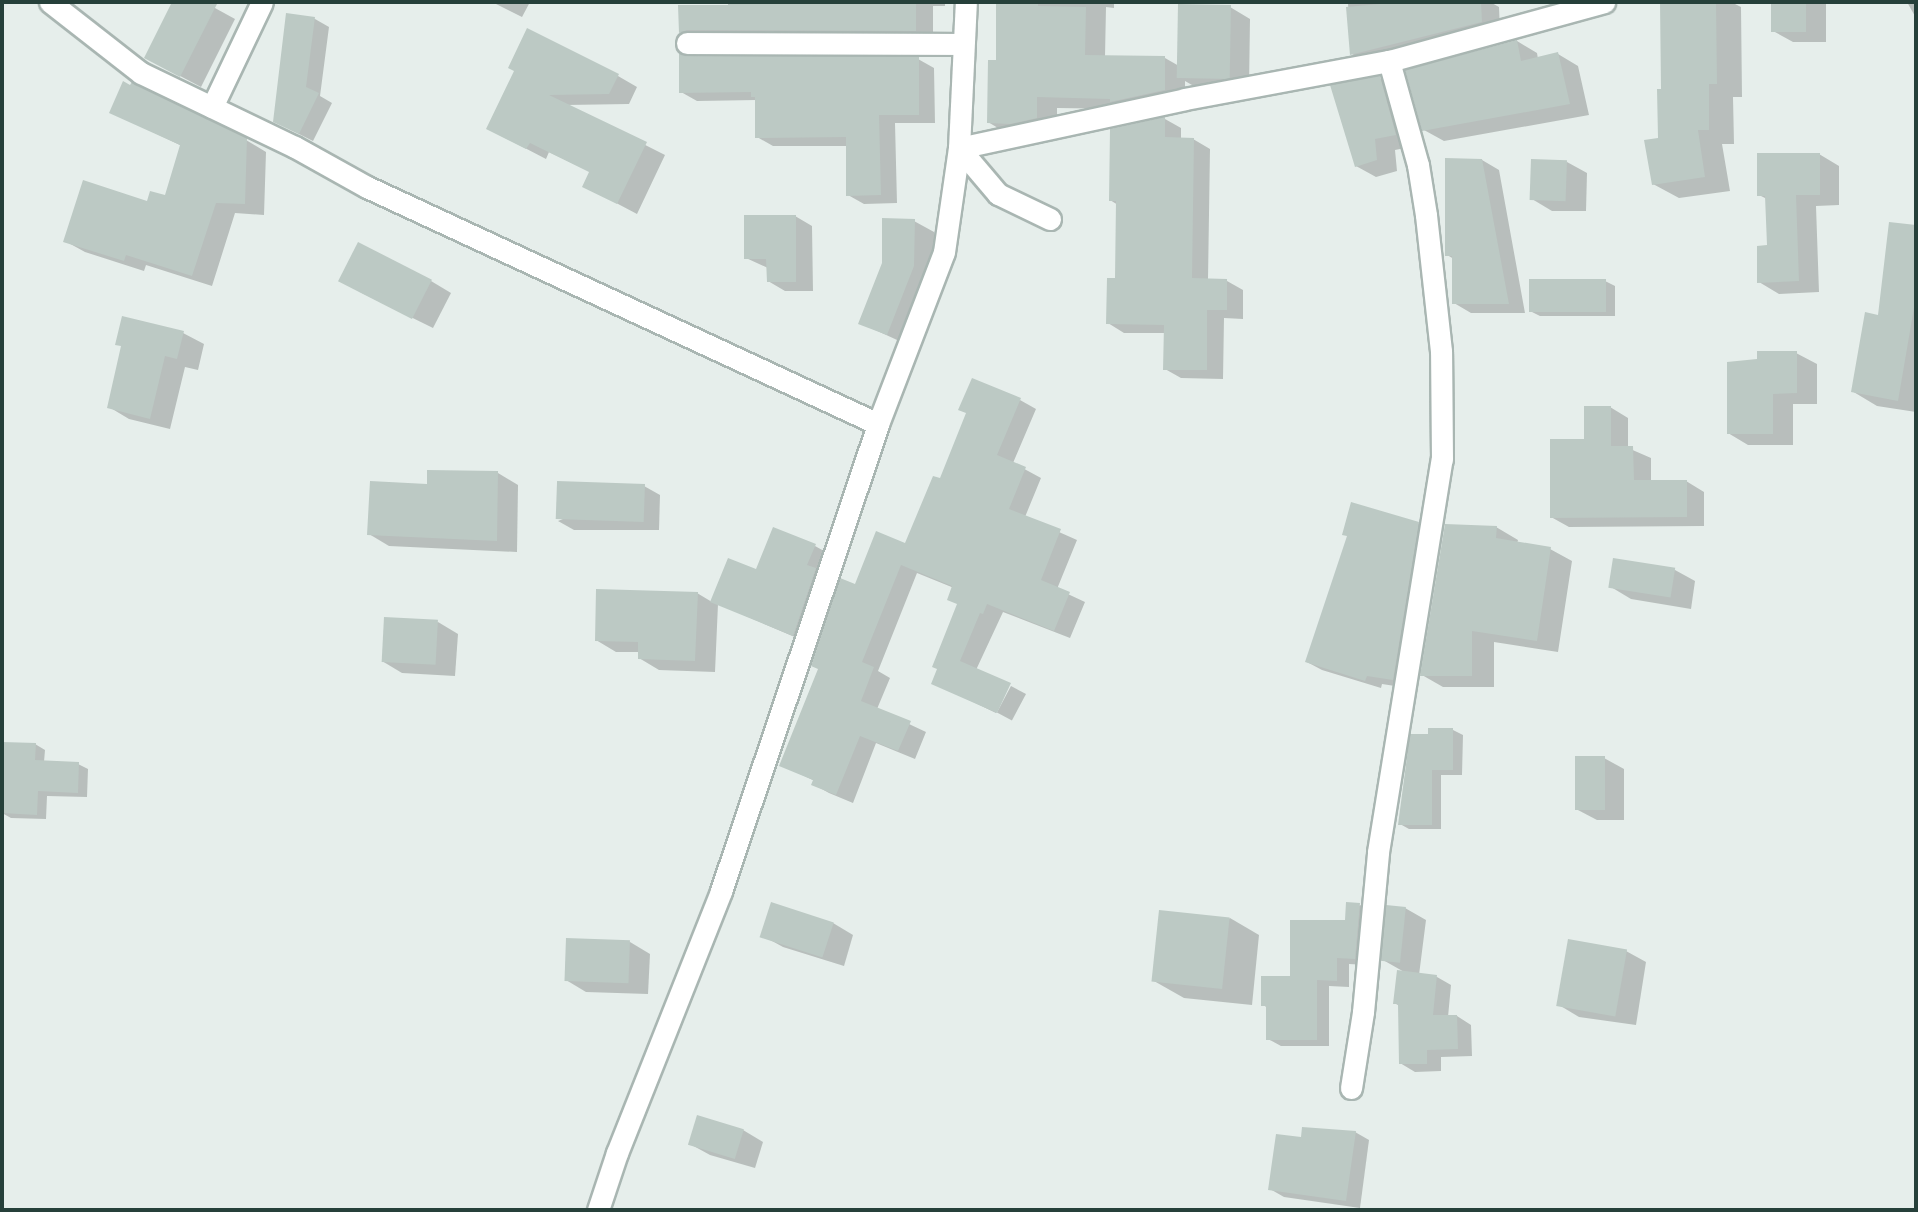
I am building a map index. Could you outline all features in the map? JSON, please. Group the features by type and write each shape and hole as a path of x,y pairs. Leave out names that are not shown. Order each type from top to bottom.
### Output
{"street":[{"path":"50,2 141,73 367,187 878,424"},
{"path":"212,107 262,2"},
{"path":"598,1210 617,1153 721,891 878,424 944,252 959,148 966,2"},
{"path":"959,148 1185,99 1389,61 1604,2"},
{"path":"687,43 963,44"},
{"path":"1351,1088 1363,1012 1378,852 1442,458 1441,351 1426,215 1418,165 1389,61"},
{"path":"959,148 998,194 1050,219"}],"building":[{"path":"172,2 218,2 180,77 144,58"},
{"path":"728,2 916,4 916,31 687,30 679,33 678,5 728,5"},
{"path":"996,2 1038,2 1038,6 1086,7 1085,55 1165,56 1165,90 1110,102 1110,99 1037,97 1037,118 1010,124 987,123 988,60 996,60"},
{"path":"1401,2 1481,2 1482,22 1350,55 1346,7"},
{"path":"1660,2 1716,2 1717,84 1709,84 1709,130 1698,130 1705,177 1652,185 1644,140 1658,138 1657,89 1661,89"},
{"path":"1771,2 1806,2 1806,32 1771,32"},
{"path":"1178,4 1231,5 1230,79 1177,78"},
{"path":"286,13 315,17 306,87 319,93 299,134 273,122"},
{"path":"527,28 619,74 609,94 549,95 647,142 617,204 582,187 589,172 530,143 526,149 486,129 514,71 508,68"},
{"path":"1517,40 1521,61 1558,52 1570,104 1422,131 1405,70"},
{"path":"679,53 687,56 919,57 919,115 879,115 881,195 846,196 846,137 755,138 755,97 751,97 751,92 679,93"},
{"path":"1380,76 1396,135 1375,139 1377,160 1355,167 1330,85"},
{"path":"123,81 130,85 132,82 247,138 245,204 216,203 192,276 126,255 124,261 63,242 83,180 147,201 150,191 165,195 180,145 109,113"},
{"path":"1165,117 1165,137 1194,138 1192,278 1227,279 1227,310 1207,310 1207,370 1163,370 1164,325 1106,324 1107,278 1115,278 1116,201 1109,201 1110,129"},
{"path":"1757,153 1820,153 1820,195 1796,195 1799,281 1757,283 1757,246 1767,245 1765,196 1757,196"},
{"path":"1445,158 1482,159 1509,304 1452,304 1452,256 1445,256"},
{"path":"1531,159 1567,160 1566,201 1530,200"},
{"path":"744,215 796,215 796,282 767,282 766,259 744,259"},
{"path":"882,218 915,219 914,266 887,335 858,324 882,263"},
{"path":"1889,222 1916,225 1916,296 1898,401 1851,392 1865,312 1878,315"},
{"path":"358,242 432,280 412,319 338,281"},
{"path":"1529,279 1606,279 1606,312 1529,312"},
{"path":"122,316 184,331 177,359 165,356 150,419 107,408 121,346 115,345"},
{"path":"1757,351 1797,351 1797,393 1773,394 1773,434 1727,434 1727,362 1757,359"},
{"path":"972,378 1021,398 997,455 1026,467 1009,509 1061,529 1041,580 1070,592 1054,631 987,604 983,614 980,613 960,661 1011,683 997,713 931,684 937,669 932,667 957,604 947,600 952,586 901,565 862,662 874,667 861,701 911,721 898,751 860,736 836,795 811,785 813,780 779,766 818,669 811,666 840,578 855,584 876,531 905,543 933,476 940,478 966,413 958,410"},
{"path":"1584,406 1611,406 1611,446 1633,446 1634,480 1687,480 1687,517 1550,518 1550,439 1584,439"},
{"path":"427,470 498,471 497,541 367,535 370,481 427,484"},
{"path":"557,481 645,484 644,522 556,519"},
{"path":"1351,502 1419,522 1393,680 1367,676 1365,681 1305,662 1347,536 1342,535"},
{"path":"1445,524 1497,526 1496,538 1551,547 1537,641 1472,631 1472,676 1420,676"},
{"path":"773,527 816,544 807,565 816,568 793,636 710,602 728,558 756,569"},
{"path":"1613,558 1675,568 1671,597 1608,588"},
{"path":"596,589 698,592 695,661 638,659 638,642 595,641"},
{"path":"384,617 438,620 436,665 382,662"},
{"path":"1428,728 1453,728 1453,770 1432,770 1432,825 1398,825 1410,734 1428,734"},
{"path":"2,742 36,743 35,760 79,762 78,793 38,791 37,815 2,813"},
{"path":"1575,756 1605,756 1605,810 1575,810"},
{"path":"771,902 834,922 822,958 760,937"},
{"path":"1346,902 1360,903 1355,959 1337,958 1337,981 1317,980 1317,1040 1266,1040 1266,1006 1261,1006 1261,976 1290,976 1290,920 1345,920"},
{"path":"1386,905 1406,907 1400,963 1380,961"},
{"path":"1159,910 1230,917 1222,989 1151,982"},
{"path":"566,938 630,940 628,983 564,981"},
{"path":"1568,939 1627,949 1615,1016 1556,1006"},
{"path":"1397,970 1437,975 1433,1015 1457,1015 1458,1049 1427,1050 1427,1064 1399,1064 1398,1004 1393,1004"},
{"path":"697,1115 744,1129 735,1159 688,1145"},
{"path":"1302,1127 1356,1131 1346,1201 1268,1190 1276,1134 1301,1137"}]}
